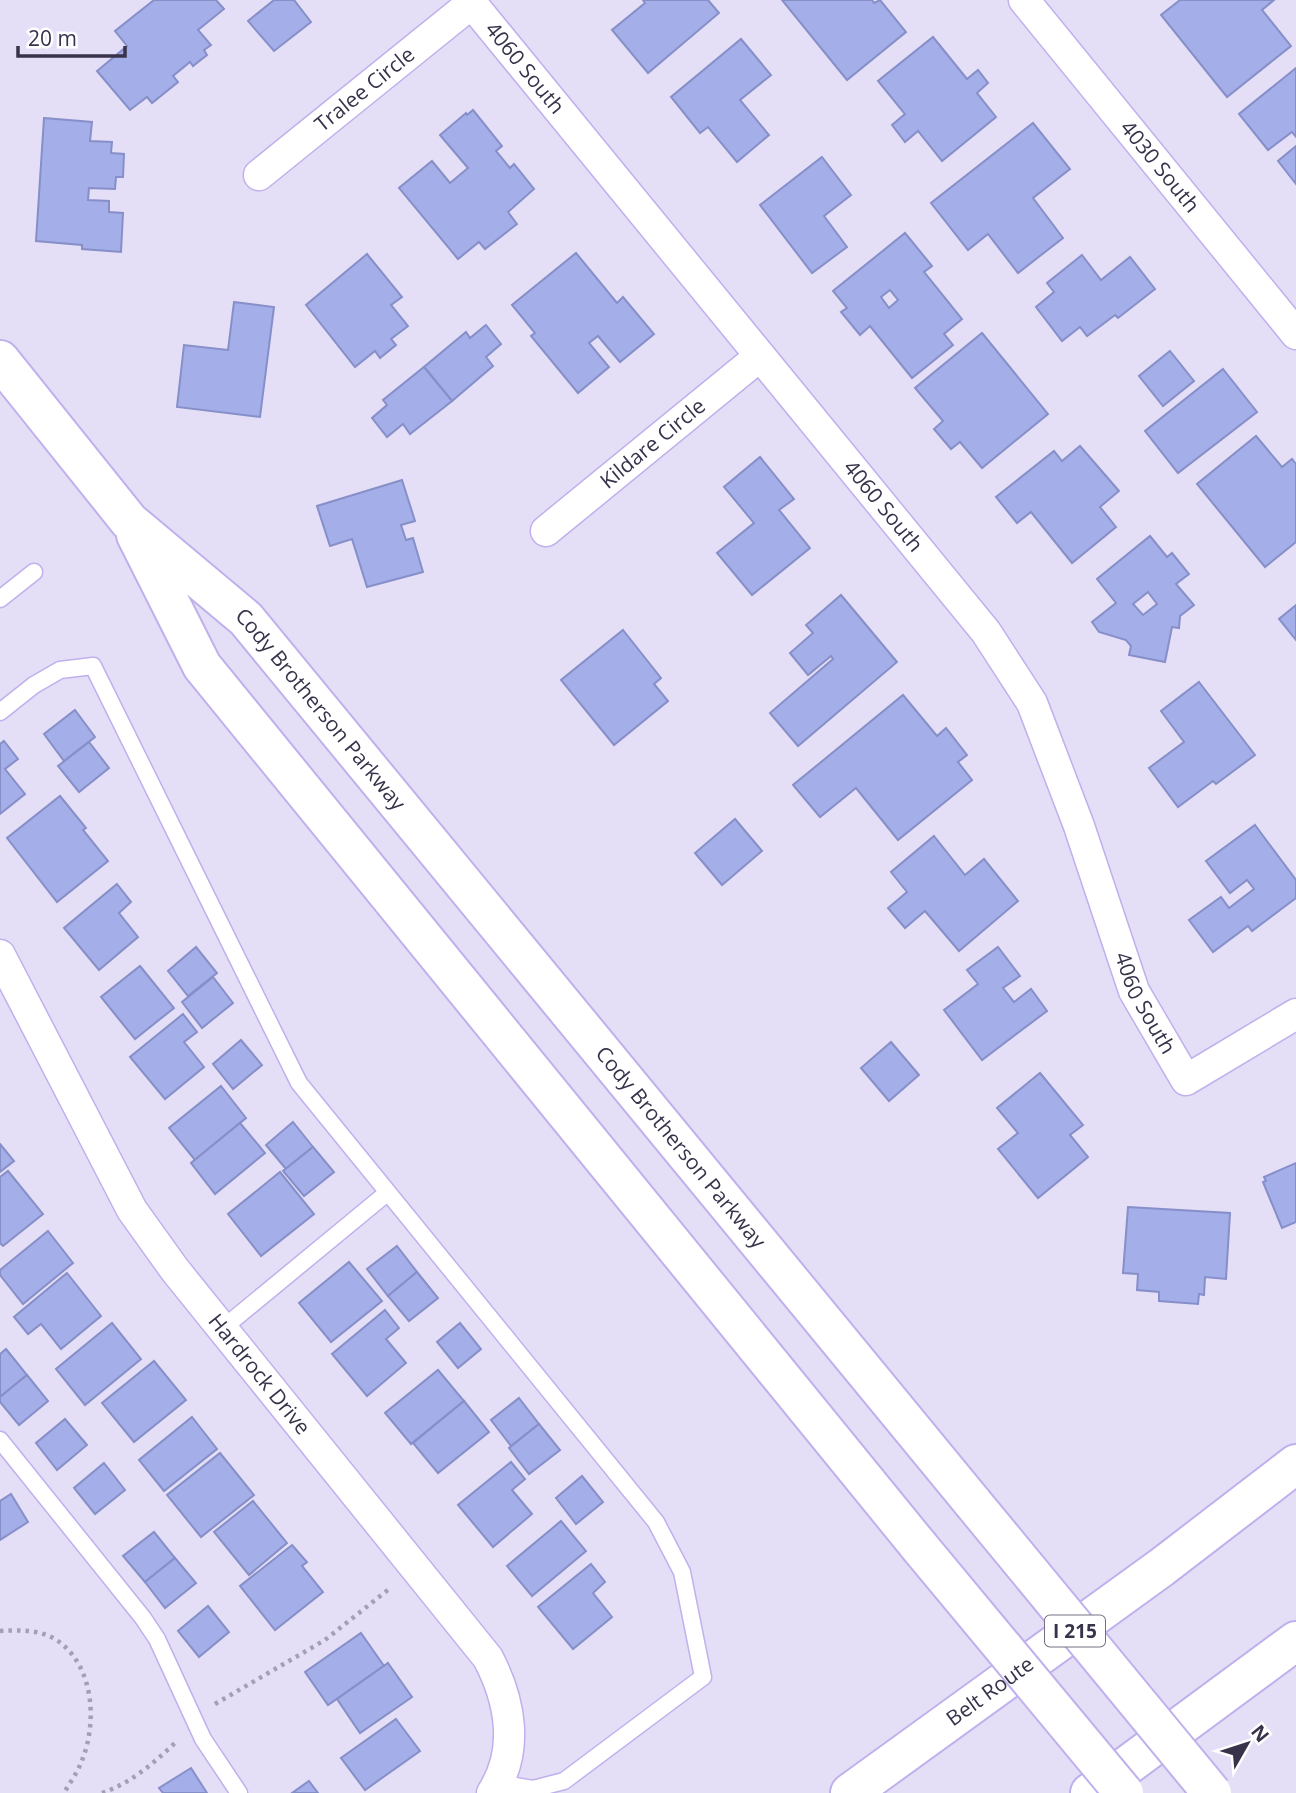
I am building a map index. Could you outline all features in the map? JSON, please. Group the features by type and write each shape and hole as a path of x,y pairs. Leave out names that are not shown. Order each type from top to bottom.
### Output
{"main road":[{"name":"Cody Brotherson Parkway","path":"0,360 129,521 246,619 1212,1793"},
{"name":"Cody Brotherson Parkway","path":"129,521 202,666 918,1545 1124,1793"},
{"name":"Belt Route","path":"850,1793 1162,1567 1296,1464"},
{"path":"1090,1793 1296,1641"}],"street":[{"name":"4030 South","path":"1024,0 1296,334"},
{"name":"Tralee Circle","path":"259,175 471,1"},
{"name":"4060 South","path":"471,1 986,632 1031,703 1079,826 1134,991 1186,1080 1296,1014"},
{"name":"Kildare Circle","path":"546,531 760,356"},
{"name":"Hardrock Drive","path":"0,955 132,1210 175,1270 488,1658 500,1681 509,1712 509,1744 495,1788"}],"lane":[{"path":"0,599 34,572"},
{"path":"0,712 34,685 60,670 93,666 299,1083 656,1522 682,1572 703,1677 564,1780 533,1789 495,1788"},
{"path":"222,1329 387,1193"},
{"path":"0,1440 143,1618 157,1639 203,1739 239,1793"}],"path":[{"path":"208,1708 325,1640 389,1589"},
{"path":"0,1630 29,1630 57,1640 77,1662 89,1686 90,1728 81,1764 64,1793"},
{"path":"102,1793 117,1788 144,1770 179,1740"}],"building":[{"path":"154,0 216,0 224,9 198,30 211,45 204,50 207,55 193,66 190,62 173,76 178,82 152,103 147,97 130,110 97,71 127,46 115,31"},
{"path":"274,0 294,0 311,22 274,51 248,21"},
{"path":"643,0 708,0 719,13 648,73 612,30 645,3"},
{"path":"782,0 872,0 874,3 880,0 906,32 847,80"},
{"path":"1180,0 1274,0 1262,10 1291,46 1227,97 1161,15"},
{"path":"933,37 967,79 978,70 988,83 977,93 996,117 942,161 918,131 905,142 892,125 905,114 878,81"},
{"path":"741,39 771,75 740,100 769,135 737,162 708,127 700,133 671,97"},
{"path":"1296,68 1296,137 1292,132 1268,150 1239,114"},
{"path":"473,110 502,146 496,151 510,168 514,164 534,189 508,212 517,224 485,249 479,242 458,259 399,188 432,161 450,183 468,168 440,135"},
{"path":"44,118 92,122 90,141 112,142 111,153 124,154 123,177 116,177 115,189 89,188 88,200 109,201 109,212 123,213 121,252 36,241"},
{"path":"1033,123 1070,169 1033,198 1063,238 1018,273 988,234 968,250 931,203"},
{"path":"1296,146 1296,184 1278,161"},
{"path":"822,157 851,195 824,216 847,247 812,273 760,205"},
{"path":"905,233 932,266 924,272 962,319 944,334 953,345 912,378 870,326 860,335 841,312 847,308 833,291","holes":["890,290 898,300 889,308 881,297"]},
{"path":"576,253 617,303 623,297 654,334 620,362 598,336 589,343 609,367 578,393 531,336 535,333 512,305"},
{"path":"367,254 402,297 391,305 408,326 391,339 396,345 380,358 375,351 355,367 306,305"},
{"path":"1082,255 1101,280 1130,257 1155,289 1118,318 1115,315 1087,336 1080,327 1062,341 1036,307 1054,292 1047,283"},
{"path":"234,302 274,307 260,417 177,407 184,345 228,350"},
{"path":"486,325 501,344 486,357 493,366 452,401 424,367 466,332 470,338"},
{"path":"982,333 1048,414 982,468 960,442 951,449 934,429 943,421 915,388"},
{"path":"1170,351 1194,381 1163,406 1139,376"},
{"path":"424,367 452,401 410,434 403,424 387,437 372,418 387,405 383,400"},
{"path":"1223,369 1257,412 1178,473 1145,431"},
{"path":"1256,436 1282,467 1292,459 1296,464 1296,542 1265,567 1197,484"},
{"path":"1080,446 1119,491 1100,507 1116,527 1072,563 1031,512 1017,523 996,497 1054,451 1062,461"},
{"path":"760,457 794,499 779,510 810,548 752,595 717,553 754,523 724,487"},
{"path":"402,480 415,521 401,525 406,540 413,538 423,572 367,587 352,539 330,546 317,506"},
{"path":"1150,536 1167,557 1172,553 1189,574 1176,584 1194,605 1180,616 1179,628 1172,627 1165,662 1129,655 1131,646 1126,640 1099,632 1092,622 1116,603 1097,579","holes":["1148,592 1157,604 1143,615 1133,604"]},
{"path":"841,595 897,662 798,746 770,713 833,659 831,656 808,675 790,653 813,633 806,625"},
{"path":"1296,605 1296,640 1279,619"},
{"path":"623,630 661,678 654,684 668,701 614,745 561,680"},
{"path":"1199,682 1255,755 1216,784 1213,781 1178,807 1149,768 1184,742 1161,711"},
{"path":"903,695 937,736 946,728 967,755 958,762 972,780 898,840 856,788 820,817 793,785"},
{"path":"75,710 95,737 64,761 44,734"},
{"path":"4,741 18,759 5,769 25,794 0,814 0,744"},
{"path":"89,742 109,768 79,792 58,766"},
{"path":"60,796 108,861 57,902 7,838"},
{"path":"735,819 762,851 722,885 695,853"},
{"path":"1255,825 1296,880 1296,898 1252,931 1248,926 1213,952 1189,920 1221,897 1229,908 1254,889 1247,880 1230,893 1206,861"},
{"path":"934,836 965,875 984,859 1018,901 959,951 925,911 905,928 888,908 907,892 891,872"},
{"path":"117,884 131,902 119,913 138,937 99,970 64,928"},
{"path":"196,947 217,973 188,996 168,971"},
{"path":"998,947 1020,976 1003,988 1014,1002 1031,989 1047,1011 982,1060 944,1010 978,984 967,970"},
{"path":"140,966 174,1008 135,1039 101,997"},
{"path":"213,977 233,1003 202,1028 182,1002"},
{"path":"183,1014 197,1032 184,1042 204,1067 165,1099 130,1057"},
{"path":"241,1040 262,1065 233,1089 213,1064"},
{"path":"891,1042 919,1075 889,1101 861,1068"},
{"path":"1040,1073 1083,1125 1070,1135 1088,1157 1038,1198 998,1149 1018,1133 997,1108"},
{"path":"221,1086 246,1118 195,1160 169,1128"},
{"path":"293,1122 313,1147 286,1169 266,1145"},
{"path":"240,1123 265,1153 215,1194 191,1163"},
{"path":"0,1144 14,1161 0,1172"},
{"path":"313,1147 334,1172 304,1196 283,1171"},
{"path":"1296,1163 1296,1222 1282,1228 1263,1182 1266,1181 1264,1177"},
{"path":"8,1171 43,1214 3,1246 0,1243 0,1177"},
{"path":"280,1172 314,1214 261,1256 228,1214"},
{"path":"1128,1207 1230,1213 1226,1279 1205,1277 1204,1295 1199,1294 1198,1304 1159,1301 1159,1292 1137,1290 1138,1274 1123,1273"},
{"path":"48,1231 73,1263 23,1304 0,1275 0,1270"},
{"path":"397,1246 417,1272 388,1296 367,1269"},
{"path":"349,1262 382,1301 331,1342 299,1303"},
{"path":"417,1272 438,1298 409,1321 388,1296"},
{"path":"67,1273 101,1316 61,1349 41,1324 28,1334 14,1317"},
{"path":"385,1310 399,1328 386,1339 406,1363 367,1396 332,1354"},
{"path":"112,1323 141,1359 85,1405 56,1369"},
{"path":"460,1323 481,1349 458,1368 437,1342"},
{"path":"6,1349 27,1375 0,1397 0,1354"},
{"path":"154,1361 186,1400 134,1442 102,1403"},
{"path":"438,1370 464,1401 411,1444 385,1413"},
{"path":"27,1375 48,1401 19,1425 0,1402 0,1397"},
{"path":"519,1398 539,1424 511,1446 491,1420"},
{"path":"464,1401 489,1432 438,1473 413,1443"},
{"path":"192,1417 217,1449 164,1491 139,1460"},
{"path":"65,1419 87,1445 57,1470 36,1443"},
{"path":"539,1424 560,1450 529,1474 509,1448"},
{"path":"220,1453 254,1495 201,1537 167,1495"},
{"path":"511,1462 525,1479 512,1490 532,1514 493,1547 458,1505"},
{"path":"104,1463 125,1490 95,1514 74,1488"},
{"path":"582,1476 603,1502 576,1524 556,1498"},
{"path":"11,1494 28,1522 0,1540 0,1501"},
{"path":"253,1501 287,1543 249,1575 214,1532"},
{"path":"561,1521 586,1551 532,1596 507,1566"},
{"path":"154,1532 175,1558 145,1582 123,1556"},
{"path":"292,1545 307,1562 302,1566 323,1592 275,1630 240,1586"},
{"path":"175,1558 196,1583 165,1608 145,1582"},
{"path":"591,1564 605,1582 593,1593 612,1617 573,1649 538,1607"},
{"path":"208,1606 229,1632 199,1657 178,1631"},
{"path":"361,1633 384,1666 328,1705 305,1672"},
{"path":"388,1663 412,1697 360,1733 337,1699"},
{"path":"396,1719 420,1751 365,1790 341,1758"},
{"path":"191,1768 207,1793 163,1793 159,1788"},
{"path":"309,1781 318,1793 292,1793"}]}
